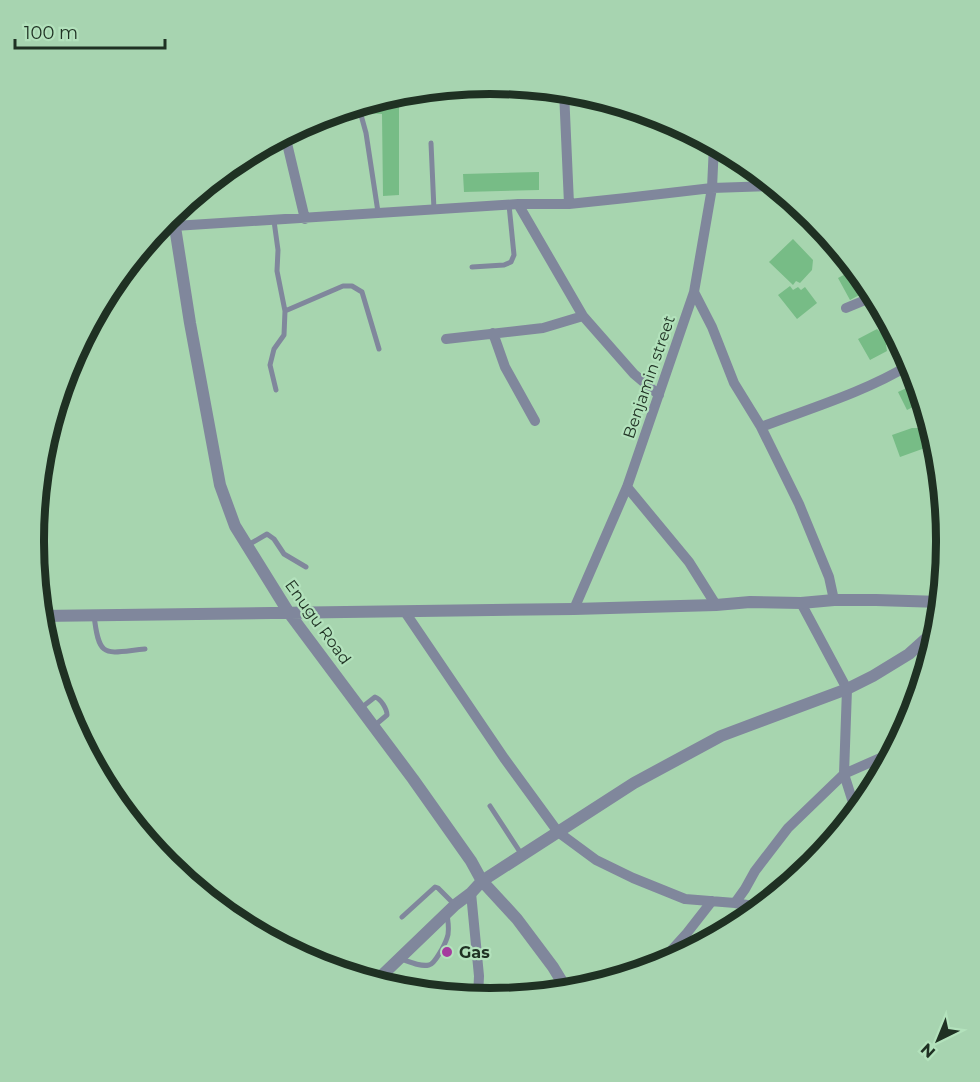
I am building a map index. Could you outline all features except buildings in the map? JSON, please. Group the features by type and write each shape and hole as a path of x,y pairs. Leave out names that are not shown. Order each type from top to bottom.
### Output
{"street":[{"path":"564,101 569,204"},
{"path":"287,144 305,219"},
{"name":"Benjamin street","path":"573,609 627,487 694,292 712,188 714,154"},
{"path":"172,227 514,205 569,204 712,188 761,186"},
{"path":"514,205 583,316 634,374 659,395"},
{"name":"Enugu Road","path":"175,224 190,323 220,485 234,526 289,613 374,726 471,861 482,881 518,919 562,982"},
{"path":"694,292 712,327 734,383 761,427 799,504 829,578 834,600"},
{"path":"846,308 865,300"},
{"path":"446,339 543,328 583,316"},
{"path":"494,333 505,367 535,421"},
{"path":"761,427 855,391 903,369"},
{"path":"627,487 689,562 716,605"},
{"path":"50,615 573,609 750,602 801,603 834,600 933,602"},
{"path":"801,603 847,689 844,774 853,801"},
{"path":"405,612 504,758 558,832 596,860 685,899 747,906"},
{"path":"383,974 482,881 634,783 722,736 847,689 909,654 925,639"},
{"path":"735,903 746,889 755,871 788,828 844,774 880,758"},
{"path":"471,893 478,988"},
{"path":"674,948 712,901"}],"lane":[{"path":"361,115 366,133 378,214"},
{"path":"431,143 434,210"},
{"path":"472,267 504,266 511,262 514,255 514,205"},
{"path":"274,221 278,250 277,271 285,311 284,335 274,349 270,365 276,390"},
{"path":"285,311 342,286 352,286 362,292 379,349"},
{"path":"247,546 267,534 274,539 284,554 306,567"},
{"path":"94,615 96,637 101,647 110,653 145,650"},
{"path":"360,708 375,697 379,699 387,715 374,726"},
{"path":"490,806 522,855"},
{"path":"400,958 427,966 434,963 448,937 451,909 438,888 435,887 402,917"}],"place":[{"name":"Gas","path":"447,952"}]}
